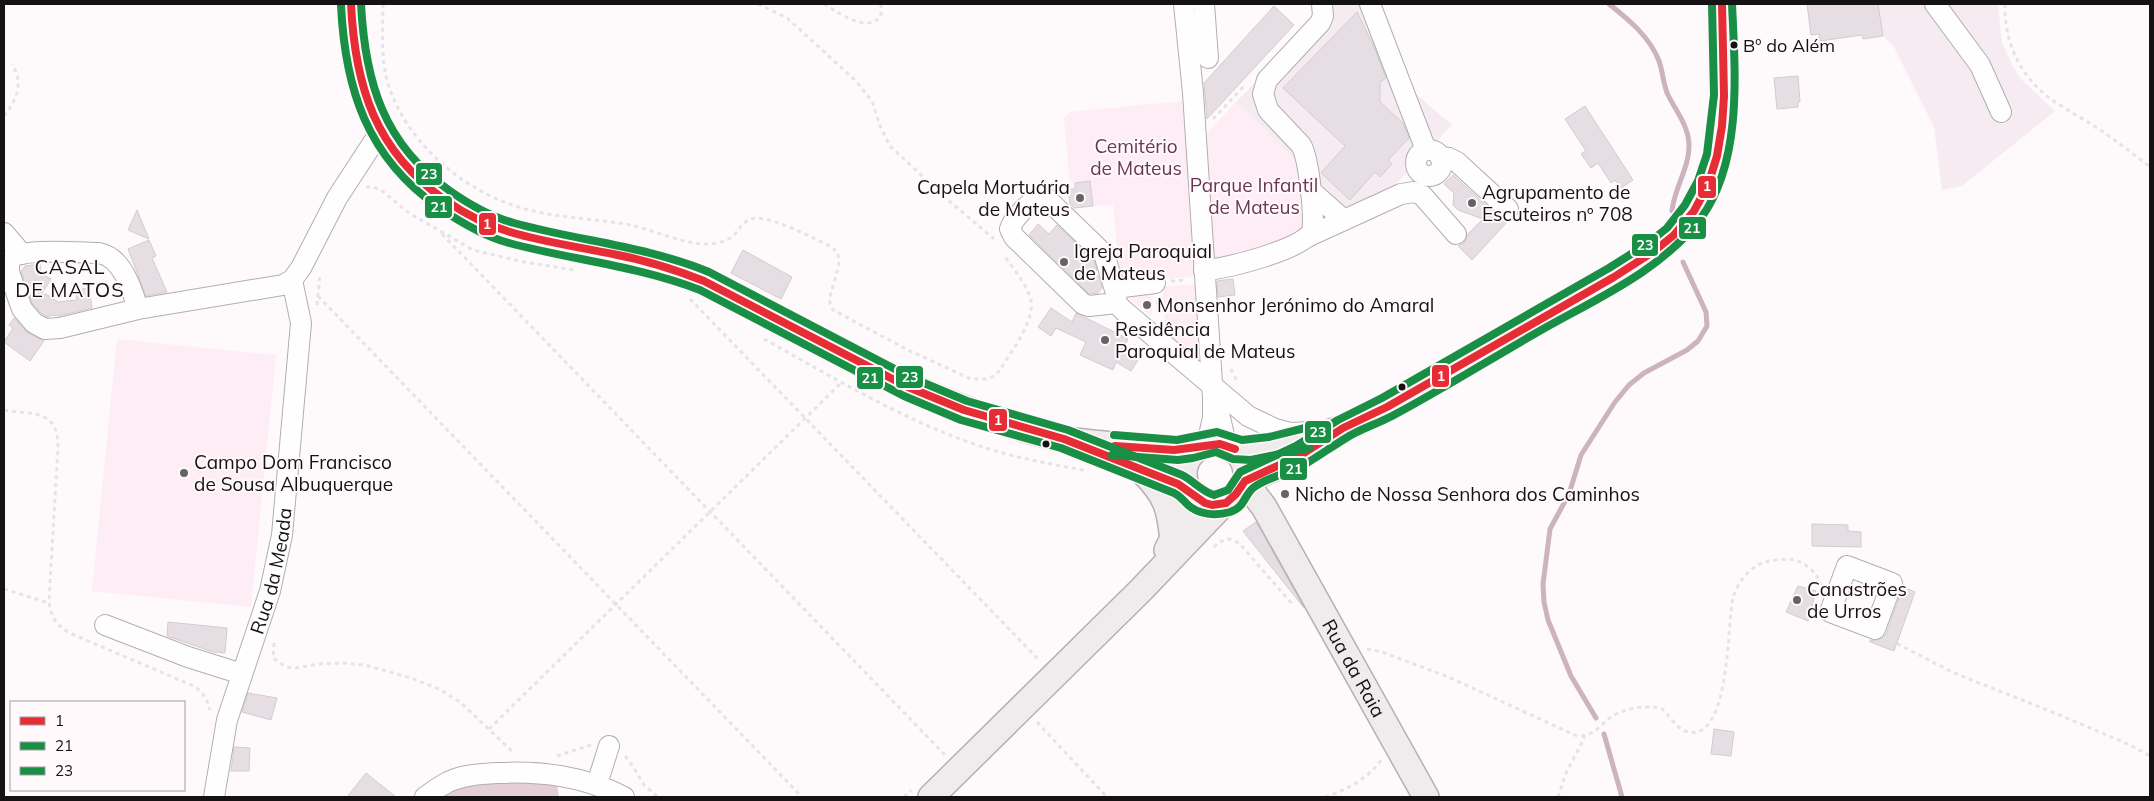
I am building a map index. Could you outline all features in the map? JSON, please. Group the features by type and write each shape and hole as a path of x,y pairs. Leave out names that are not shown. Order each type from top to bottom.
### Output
{"main road":[{"path":"350,4 351,32 360,80 369,110 380,132 400,160 420,181 440,198 468,215 518,235 643,260 676,269 704,281 908,387 964,410 1064,439 1141,470 1191,493 1208,504 1226,503 1260,516 1282,541"},
{"path":"1064,439 1164,450 1217,446 1273,446 1329,421 1387,407 1649,255 1673,236 1688,219 1705,190 1719,147 1724,108 1722,4"},
{"path":"1269,518 1274,486 1293,460 1329,421"},
{"path":"924,790 1141,590 1226,503 1236,497 1245,482 1247,474 1245,464 1217,446"},
{"path":"1141,590 1173,541 1191,493 1184,471 1187,462 1217,446"},
{"path":"1245,482 1293,460"},
{"path":"1141,470 1160,490 1165,499 1171,520 1173,541"},
{"path":"1245,482 1260,501 1282,541"},
{"name":"Rua da Raia","path":"1282,541 1426,797"}],"street":[{"path":"1184,4 1193,93 1217,446"},
{"path":"1204,4 1208,58"},
{"path":"1307,237 1313,226 1305,151 1273,117 1264,102 1262,94 1267,80 1320,23 1323,16 1322,4"},
{"path":"1370,4 1433,154"},
{"path":"1935,4 1980,65 2001,112"},
{"path":"138,310 124,274 108,256 99,253 67,252 22,254 10,258 9,272 22,309 29,319 40,327 49,329 138,310 278,286 292,280 305,262 337,198 380,132"},
{"path":"1456,234 1425,197 1418,183 1416,163 1418,155 1433,154 1457,162 1508,209"},
{"path":"1204,274 1252,261 1400,194 1418,183"},
{"path":"1310,190 1344,220"},
{"path":"1155,283 1123,286 1116,298 1089,306 1083,304 1014,237 1010,229 1012,224 1035,200 1042,197 1046,199 1104,254 1116,298 1161,342 1248,416 1275,429 1300,433 1329,421"},
{"path":"4,233 22,254"},
{"name":"Rua da Meada","path":"214,797 227,720 270,591 282,535 301,327 301,314 292,280"},
{"path":"105,625 188,657 242,674"},
{"path":"597,784 609,746"},
{"path":"425,797 447,782 477,774 522,772 545,773 597,784 624,797"}],"path":[{"path":"383,4 386,74 399,109 430,152 451,170 490,197 530,211 627,225 684,241 709,244 731,238 747,220 754,218 766,219 832,247 838,252 839,265 829,300 833,310 908,350 978,380 994,376 1000,370 1026,327 1033,308 1030,294 1001,250"},
{"path":"758,4 787,18 856,81 872,101 880,126 890,146 947,199 993,238 997,244"},
{"path":"824,4 855,21 867,24 877,21 881,16 881,4"},
{"path":"2005,4 2006,30 2011,47 2018,62 2040,90 2112,138 2150,167"},
{"path":"4,116 17,96 19,87 19,79 12,64"},
{"path":"1214,118 1258,72 1267,80"},
{"path":"358,192 372,187 381,190 409,213 473,250 497,257 580,270"},
{"path":"439,231 946,756"},
{"path":"317,306 321,267"},
{"path":"1161,342 1155,283 1204,274"},
{"path":"682,295 704,306"},
{"path":"318,296 802,797"},
{"path":"690,300 1040,661"},
{"path":"759,336 901,412 987,448 1095,473"},
{"path":"1229,365 1241,386"},
{"path":"489,730 842,382"},
{"path":"4,410 46,418 52,422 56,429 58,447 49,603 53,618 61,628 196,687 206,698 210,713"},
{"path":"1316,417 1329,421 1331,450"},
{"path":"1208,552 1224,540 1234,540 1240,543 1285,597 1299,610"},
{"path":"1558,797 1566,773 1585,737 1596,731 1608,719 1641,706 1661,708 1685,731 1692,732 1700,730 1713,718 1720,701 1724,678 1733,598 1740,582 1750,570 1764,562 1790,559 1802,562 1813,570 1821,587"},
{"path":"4,589 49,603"},
{"path":"276,635 272,650 273,658 286,668 344,663 386,670 439,689 460,702 510,751 521,756"},
{"path":"1890,640 1954,673 2039,706 2130,745 2150,756"},
{"path":"1344,650 1356,648 1382,652 1446,676 1565,732 1585,737"},
{"path":"1033,668 1046,654"},
{"path":"1029,728 1043,715"},
{"path":"1036,722 1107,797"},
{"path":"551,758 589,745 609,746 628,758 644,785 658,797"},
{"path":"939,762 952,749"},
{"path":"1325,797 1347,789 1365,778 1385,754"},
{"path":"904,797 924,790"}],"shaded area":[{"path":"1330,4 1375,4 1402,82 1452,125 1360,222 1236,102"},
{"path":"1807,4 1998,4 2002,42 2010,60 2020,78 2055,111 1962,186 1942,190 1934,127 1893,45 1883,36 1863,39 1861,28 1836,37 1837,39 1820,41 1819,34 1811,35"},
{"path":"489,781 557,784 559,797 439,797 467,784"}],"green space":[{"name":"Cemitério de Mateus","path":"1182,101 1198,276 1120,284 1113,205 1093,206 1090,182 1070,183 1064,118 1070,112"},
{"name":"Parque Infantil de Mateus","path":"1236,102 1297,161 1303,231 1222,265 1213,258 1204,136"},
{"path":"1197,284 1201,351 1199,354 1190,356 1166,336 1162,287"},
{"path":"1150,288 1152,312 1150,316 1130,299 1129,294"},
{"name":"Campo Dom Francisco de Sousa Albuquerque","path":"117,339 276,355 251,607 92,591"}],"building":[{"path":"1807,4 1878,4 1883,36 1863,39 1862,35 1820,41 1819,34 1811,35"},
{"path":"1274,6 1294,25 1207,119 1204,83"},
{"path":"1357,12 1386,78 1380,82 1380,102 1403,123 1409,138 1388,160 1392,164 1380,177 1375,172 1350,200 1321,173 1345,146 1283,88"},
{"path":"1798,76 1800,102 1798,102 1798,107 1777,109 1774,78"},
{"path":"1585,106 1633,180 1621,188 1615,180 1611,183 1598,163 1591,168 1581,154 1586,151 1565,119"},
{"name":"Agrupamento de Escuteiros nº 708","path":"1453,175 1500,218 1509,220 1472,260 1458,246 1464,243 1468,234 1483,219 1458,210 1453,205 1454,193 1444,184"},
{"name":"Capela Mortuária de Mateus","path":"1090,181 1093,206 1074,208 1070,204 1068,189 1075,189 1075,183"},
{"path":"137,210 149,239 128,230"},
{"name":"Igreja Paroquial de Mateus","path":"1038,224 1049,234 1057,225 1094,260 1097,270 1094,273 1099,277 1102,288 1098,293 1089,294 1029,235"},
{"path":"149,240 156,256 152,258 167,292 146,296 128,249"},
{"path":"743,250 792,277 781,299 731,273"},
{"path":"40,264 41,273 51,279 41,295 46,294 58,302 77,300 75,290 89,288 92,308 58,316 52,315 48,317 42,314 32,303 21,271 25,266"},
{"path":"1233,279 1235,295 1218,297 1217,281"},
{"name":"Residência Paroquial de Mateus","path":"1051,308 1072,322 1076,313 1128,339 1122,350 1138,360 1131,371 1116,362 1113,370 1080,355 1086,342 1056,328 1051,336 1038,327"},
{"path":"14,318 28,333 44,341 30,361 4,342 13,328 9,325"},
{"path":"1256,522 1304,608 1243,531"},
{"path":"1812,524 1848,525 1848,531 1861,532 1861,547 1812,546"},
{"path":"1798,586 1816,591 1808,621 1786,612"},
{"path":"1903,587 1915,592 1894,651 1870,642 1870,640 1876,641 1886,634"},
{"path":"168,622 227,628 225,653 213,652 167,636"},
{"path":"248,693 277,698 271,720 242,712"},
{"path":"1714,729 1734,732 1731,756 1711,754"},
{"path":"234,747 250,748 249,771 231,771"},
{"path":"366,773 396,797 347,797"}],"waterway":[{"path":"1609,4 1631,22 1655,52 1668,95 1681,118 1688,137 1689,153 1673,202 1672,211"},
{"path":"1596,718 1571,676 1548,620 1543,584 1550,529 1569,494 1581,455 1615,402 1629,385 1644,373 1687,350 1698,341 1707,326 1706,312 1683,262"},
{"path":"1604,734 1622,797"}],"transit line":[{"name":"1","path":"351,4 353,34 364,89 373,114 386,138 401,160 421,181 445,200 468,214 493,226 523,236 636,259 704,281 908,387 964,410 1064,439 1178,484 1205,503 1212,505 1226,503 1236,494 1245,481"},
{"name":"23","path":"361,4 363,32 373,85 393,131 408,153 427,173 473,206 514,223 661,256 709,272 912,378 967,401 1068,430 1182,475 1214,495 1228,490 1240,472 1296,446 1338,420 1382,398 1609,268 1647,244 1667,228 1685,205 1698,181 1707,154 1714,95 1712,4"},
{"name":"1","path":"1245,481 1301,455 1343,428 1387,407 1614,277 1653,252 1674,235 1694,211 1708,185 1717,156 1724,96 1722,4"},
{"name":"21","path":"341,5 343,36 355,93 364,119 377,143 393,166 414,187 438,207 463,223 490,237 509,243 629,269 700,290 904,396 961,420 1061,448 1174,493 1191,508 1213,514 1235,510 1258,484 1307,463 1351,435 1411,406 1607,294 1668,253 1701,218 1715,195 1724,170 1730,142 1735,86 1732,4"},
{"name":"23","path":"1114,435 1177,440 1217,432 1242,440 1269,437 1305,428"},
{"name":"1","path":"1115,446 1174,450 1220,444 1235,449"},
{"name":"21","path":"1112,455 1178,460 1216,452 1233,459 1251,460 1309,448"}],"place":[{"name":"Bº do Além","path":"1734,45"},
{"name":"Capela Mortuária de Mateus","path":"1080,198"},
{"name":"Agrupamento de Escuteiros nº 708","path":"1472,203"},
{"name":"Igreja Paroquial de Mateus","path":"1064,262"},
{"name":"Monsenhor Jerónimo do Amaral","path":"1147,305"},
{"name":"Residência Paroquial de Mateus","path":"1105,340"},
{"name":"Campo Dom Francisco de Sousa Albuquerque","path":"184,473"},
{"name":"Nicho de Nossa Senhora dos Caminhos","path":"1285,494"},
{"name":"Canastrões de Urros","path":"1797,600"}],"district":[{"name":"CASAL DE MATOS","path":"70,278"}]}
